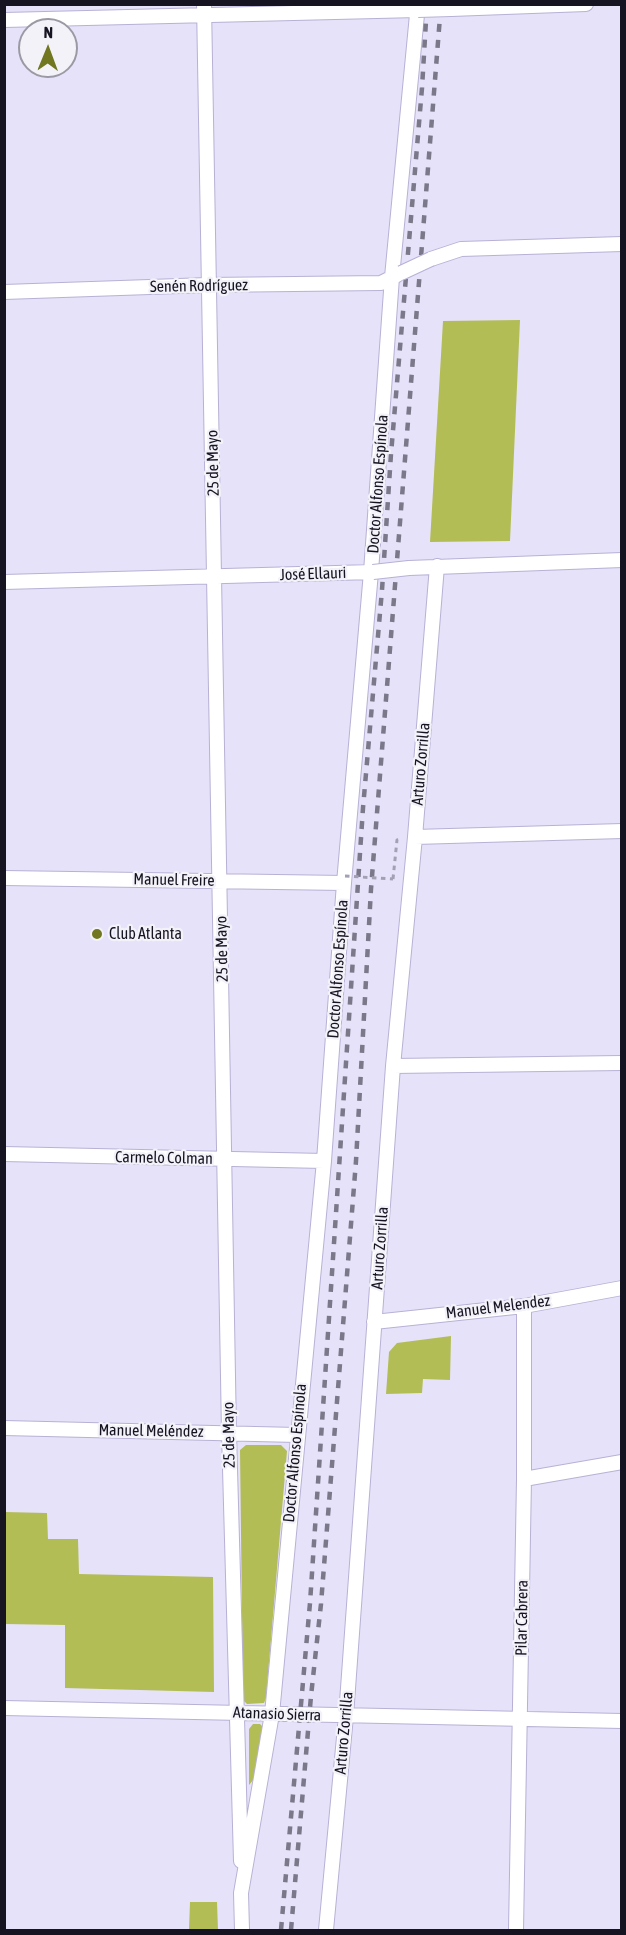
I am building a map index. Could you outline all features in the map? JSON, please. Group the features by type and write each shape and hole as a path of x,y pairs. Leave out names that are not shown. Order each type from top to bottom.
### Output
{"street":[{"path":"4,20 204,10 418,7 451,9 586,4"},
{"name":"Doctor Alfonso Espínola","path":"242,1930 242,1893 272,1714 324,1161 344,880 372,572 418,7"},
{"name":"25 de Mayo","path":"204,10 229,1433 242,1893"},
{"name":"Senén Rodríguez","path":"4,292 208,285 381,283 431,259 460,249 621,244"},
{"name":"José Ellauri","path":"4,582 372,572 437,566 621,560"},
{"name":"Arturo Zorrilla","path":"326,1930 345,1716 393,1065 415,837 437,566"},
{"path":"415,837 621,831"},
{"name":"Manuel Freire","path":"4,878 344,880"},
{"path":"393,1065 621,1063"},
{"name":"Carmelo Colman","path":"4,1154 324,1161"},
{"name":"Manuel Melendez","path":"374,1322 524,1306 621,1288"},
{"name":"Pilar Cabrera","path":"516,1930 524,1479 524,1306"},
{"name":"Manuel Meléndez","path":"4,1428 297,1435"},
{"path":"524,1479 621,1462"},
{"name":"Atanasio Sierra","path":"4,1708 621,1721"}],"path":[{"path":"344,880 393,879"}],"green space":[{"path":"520,320 510,541 430,542 443,321"},
{"path":"451,1336 450,1380 423,1379 422,1393 386,1394 389,1352 397,1343"},
{"path":"246,1445 281,1445 287,1451 266,1698 264,1703 247,1704 243,1700 240,1450"},
{"path":"5,1512 47,1513 48,1539 78,1539 79,1574 213,1577 214,1692 65,1688 65,1625 5,1624"},
{"path":"253,1724 260,1724 264,1728 259,1773 249,1785 249,1729"},
{"path":"190,1902 217,1902 218,1930 189,1930"}],"railway":[{"path":"281,1930 310,1603 363,808 427,4"},
{"path":"291,1930 321,1604 356,1161 371,889 441,4"}],"place":[{"name":"Club Atlanta","path":"97,934"}]}
